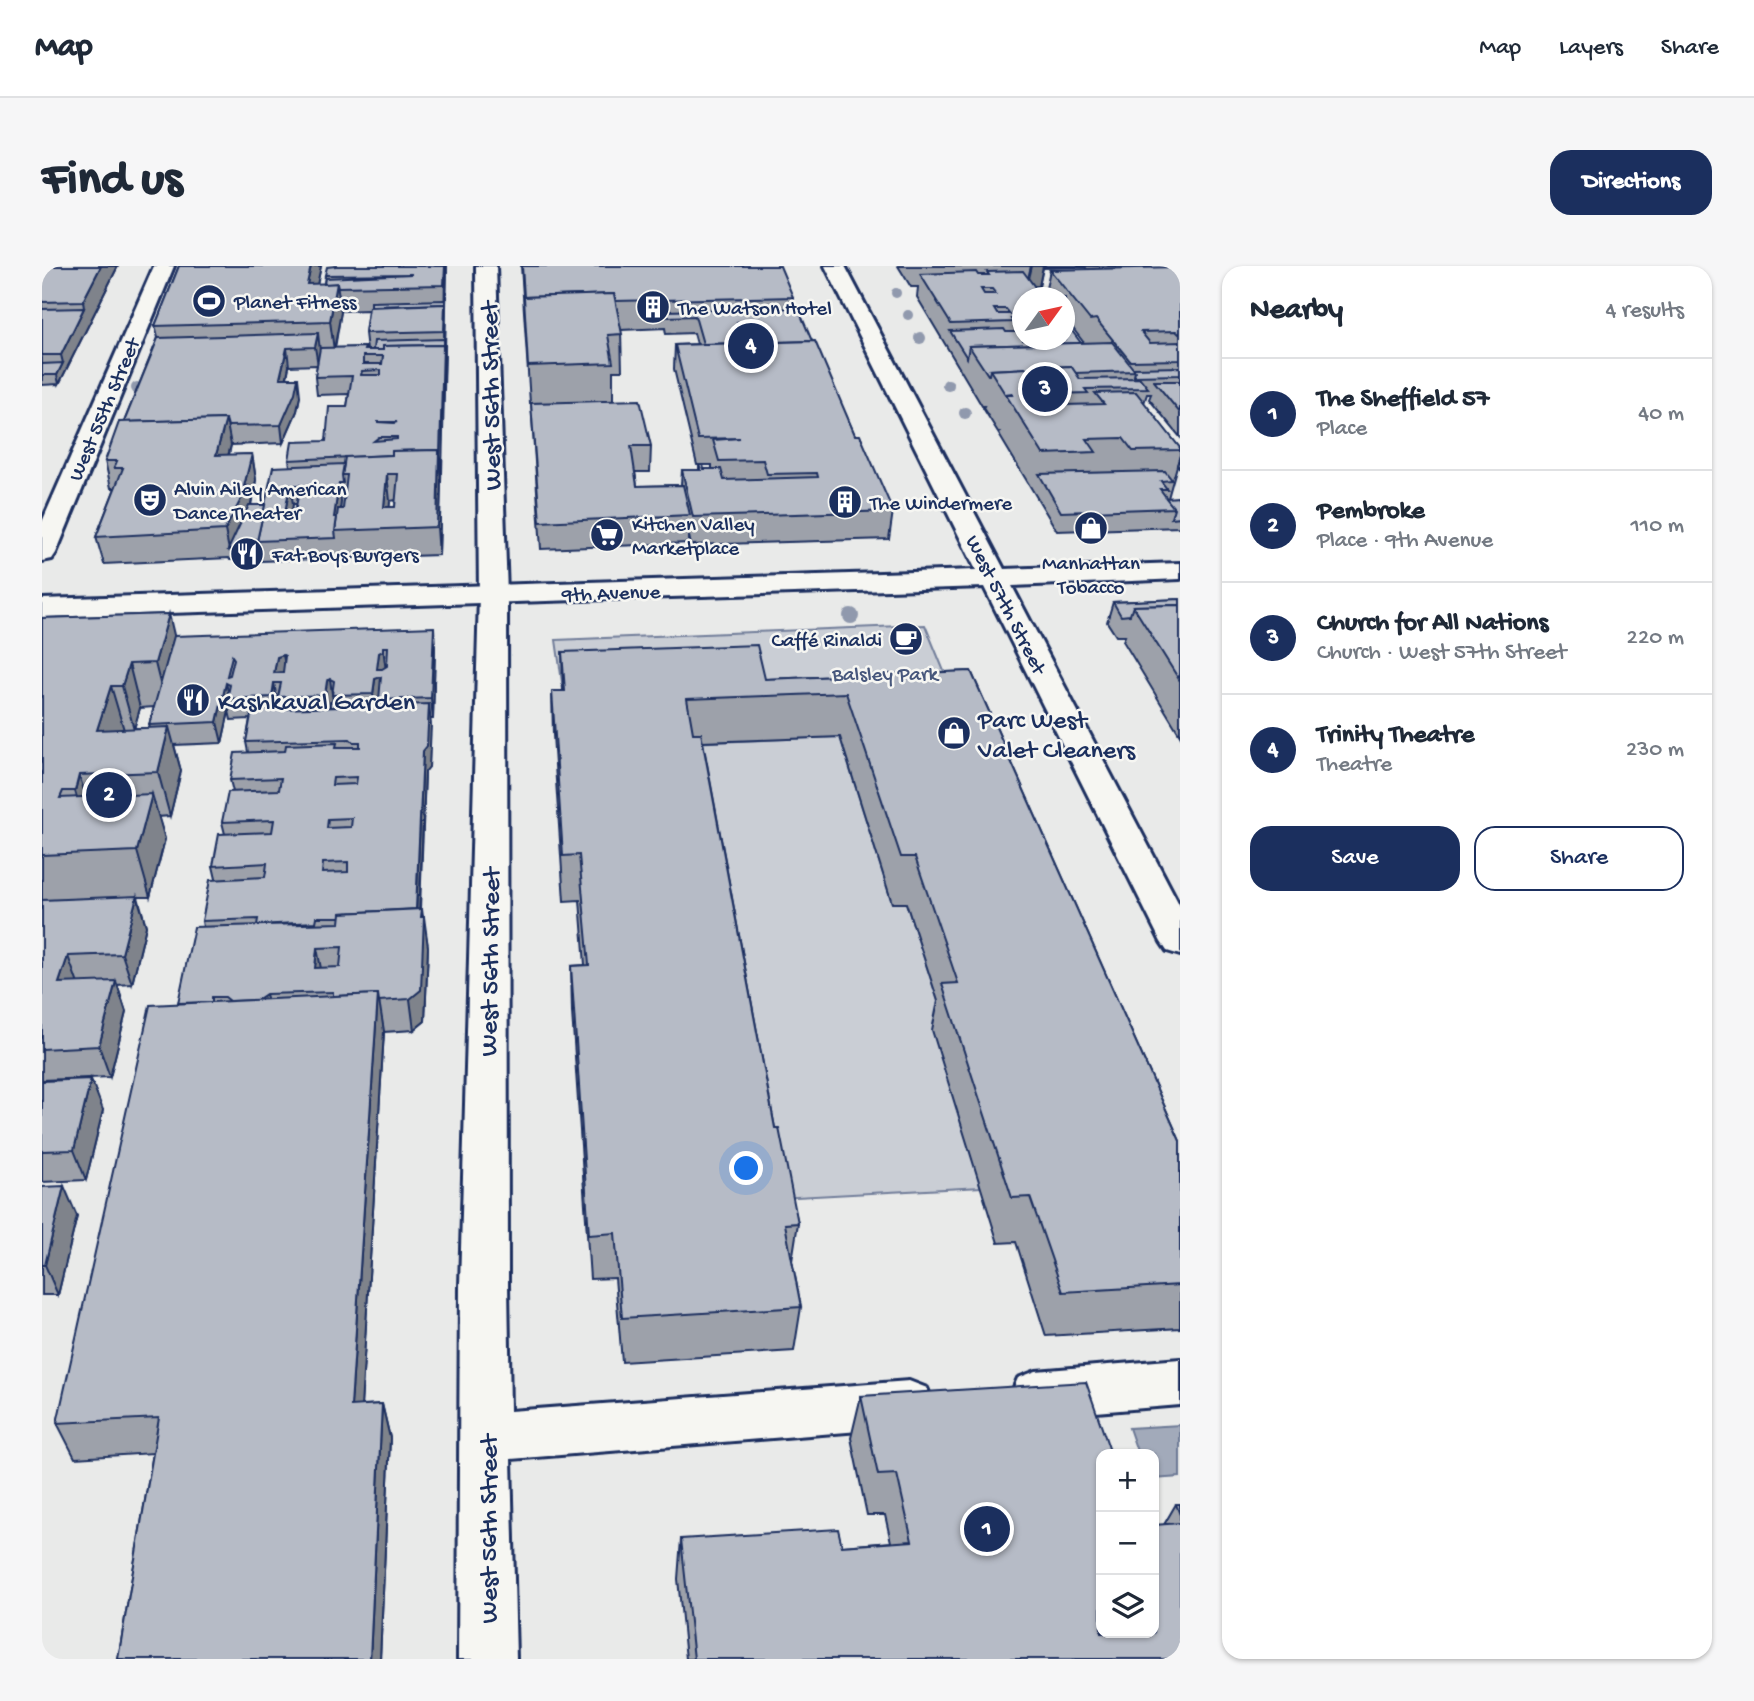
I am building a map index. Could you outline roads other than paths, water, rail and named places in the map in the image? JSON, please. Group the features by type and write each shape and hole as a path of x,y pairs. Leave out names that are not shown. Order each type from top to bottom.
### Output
{"street":[{"name":"West 55th Street","path":"42,553 164,266"},
{"name":"West 56th Street","path":"486,266 493,595 484,1286 487,1659"},
{"name":"West 57th Street","path":"835,266 1180,942"},
{"name":"9th Avenue","path":"42,608 1180,571"},
{"path":"486,1437 1180,1382"}],"water":[{"path":"1180,1425 1180,1477 1159,1479 1159,1449 1136,1449 1129,1428"}],"place":[{"name":"Planet Fitness","path":"209,301"},
{"name":"The Watson Hotel","path":"653,307"},
{"name":"Trinity Theatre","path":"751,346"},
{"name":"Church for All Nations","path":"1045,389"},
{"name":"Alvin Ailey American Dance Theater","path":"150,500"},
{"name":"The Windermere","path":"845,502"},
{"name":"Manhattan Tobacco","path":"1091,528"},
{"name":"Kitchen Valley Marketplace","path":"607,535"},
{"name":"Fat Boys Burgers","path":"247,554"},
{"name":"Caffé Rinaldi","path":"906,639"},
{"name":"Kashkaval Garden","path":"193,700"},
{"name":"Parc West Valet Cleaners","path":"954,733"},
{"name":"Pembroke","path":"109,795"},
{"name":"The Sheffield 57","path":"987,1529"}],"park label":[{"name":"Balsley Park","path":"885,673"}]}
